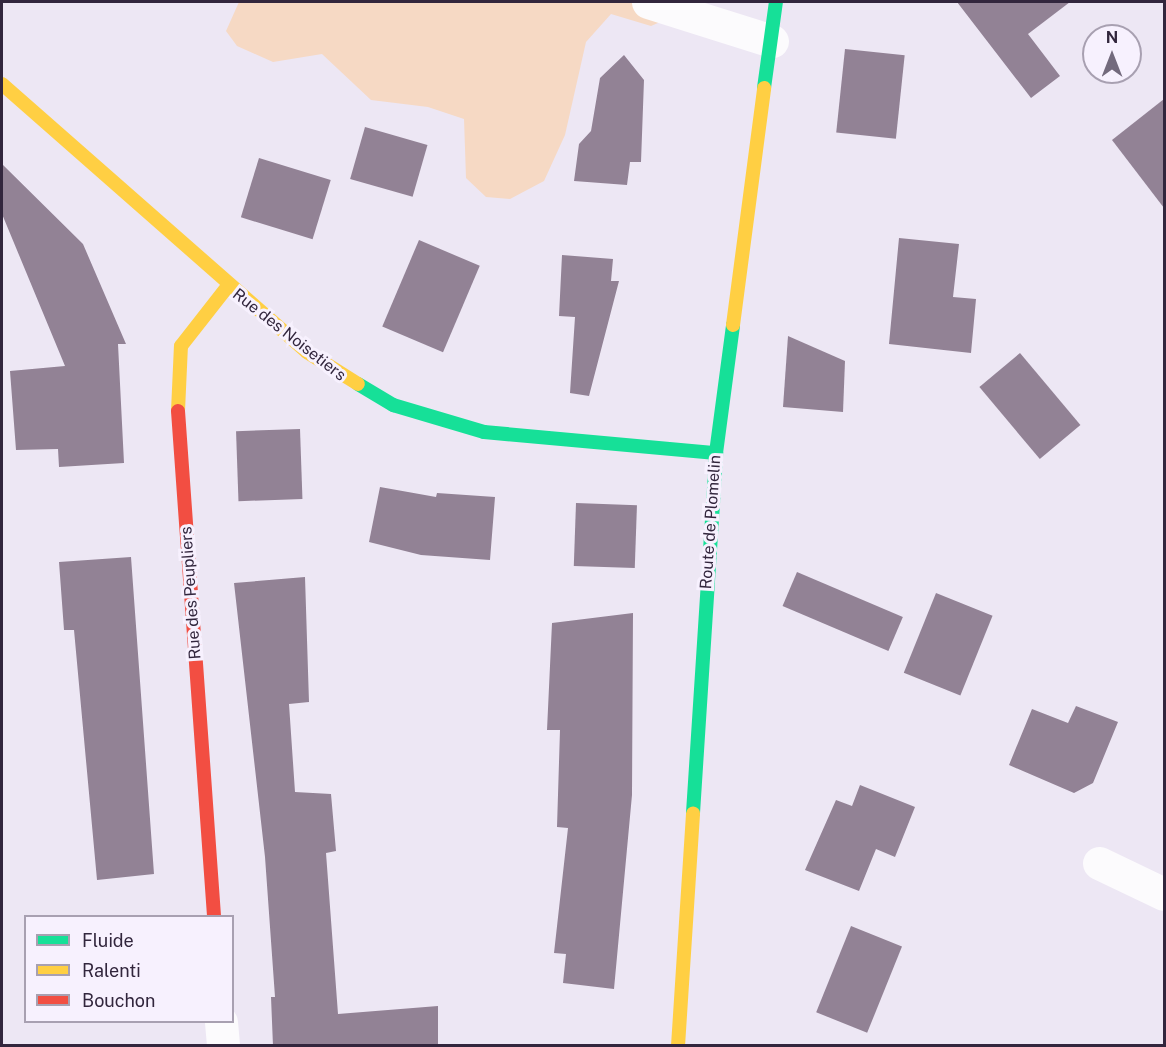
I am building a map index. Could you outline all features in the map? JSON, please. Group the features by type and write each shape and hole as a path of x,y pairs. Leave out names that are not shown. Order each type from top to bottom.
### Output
{"street":[{"path":"648,2 772,41"},
{"name":"Route de Plomelin","path":"678,1046 716,453 776,2"},
{"name":"Rue des Noisetiers","path":"2,84 228,286 348,382 439,422 484,432 716,453"},
{"name":"Rue des Peupliers","path":"214,915 176,378 181,346 228,286"},
{"path":"1099,863 1164,894"},
{"path":"221,1023 223,1046"}],"shaded area":[{"path":"239,2 706,2 651,26 611,14 586,42 565,135 544,181 510,199 486,197 466,178 464,119 428,107 371,100 322,54 273,62 237,46 226,31"}],"building":[{"path":"957,2 1070,2 1028,34 1060,76 1031,98"},
{"path":"845,49 905,55 896,139 836,133"},
{"path":"624,55 644,80 641,162 630,162 627,185 574,181 579,144 591,131 600,78"},
{"path":"1164,99 1164,208 1112,140"},
{"path":"365,127 427,145 413,197 350,179"},
{"path":"259,158 331,180 313,239 241,217"},
{"path":"2,164 83,244 126,344 118,344 124,463 59,467 58,449 16,450 10,371 65,366 2,214"},
{"path":"899,238 959,244 953,297 976,299 971,353 889,344"},
{"path":"419,240 480,266 443,352 382,327"},
{"path":"562,255 613,259 611,281 619,281 589,396 570,393 575,317 559,316"},
{"path":"788,336 845,361 843,412 783,407"},
{"path":"1020,353 1080,425 1040,459 979,387"},
{"path":"300,429 302,499 238,501 236,431"},
{"path":"380,487 436,497 437,493 495,497 490,560 421,555 369,542"},
{"path":"576,503 637,505 635,568 574,566"},
{"path":"131,557 154,874 97,880 74,630 64,630 59,562"},
{"path":"797,572 903,617 888,651 783,606"},
{"path":"305,577 309,702 289,704 295,792 331,794 336,851 326,853 338,1014 438,1006 438,1046 273,1046 271,997 275,997 265,857 234,583"},
{"path":"936,593 993,616 960,696 904,673"},
{"path":"633,613 632,795 614,989 563,983 566,954 554,953 568,828 557,827 560,730 547,730 552,623"},
{"path":"1076,706 1118,722 1093,783 1074,793 1009,765 1032,709 1068,723"},
{"path":"860,785 915,807 895,857 876,849 859,891 805,870 836,800 852,806"},
{"path":"851,926 902,947 867,1033 816,1012"}],"traffic: fast":[{"path":"764,88 776,2"},
{"path":"693,813 716,453 733,325"},
{"path":"358,384 393,405 484,432 716,453"}],"traffic: slow":[{"path":"2,84 307,352 358,384"},
{"path":"733,325 764,88"},
{"path":"178,411 181,346 228,286"},
{"path":"678,1046 693,813"}],"traffic: jam":[{"path":"178,411 214,915"}]}
